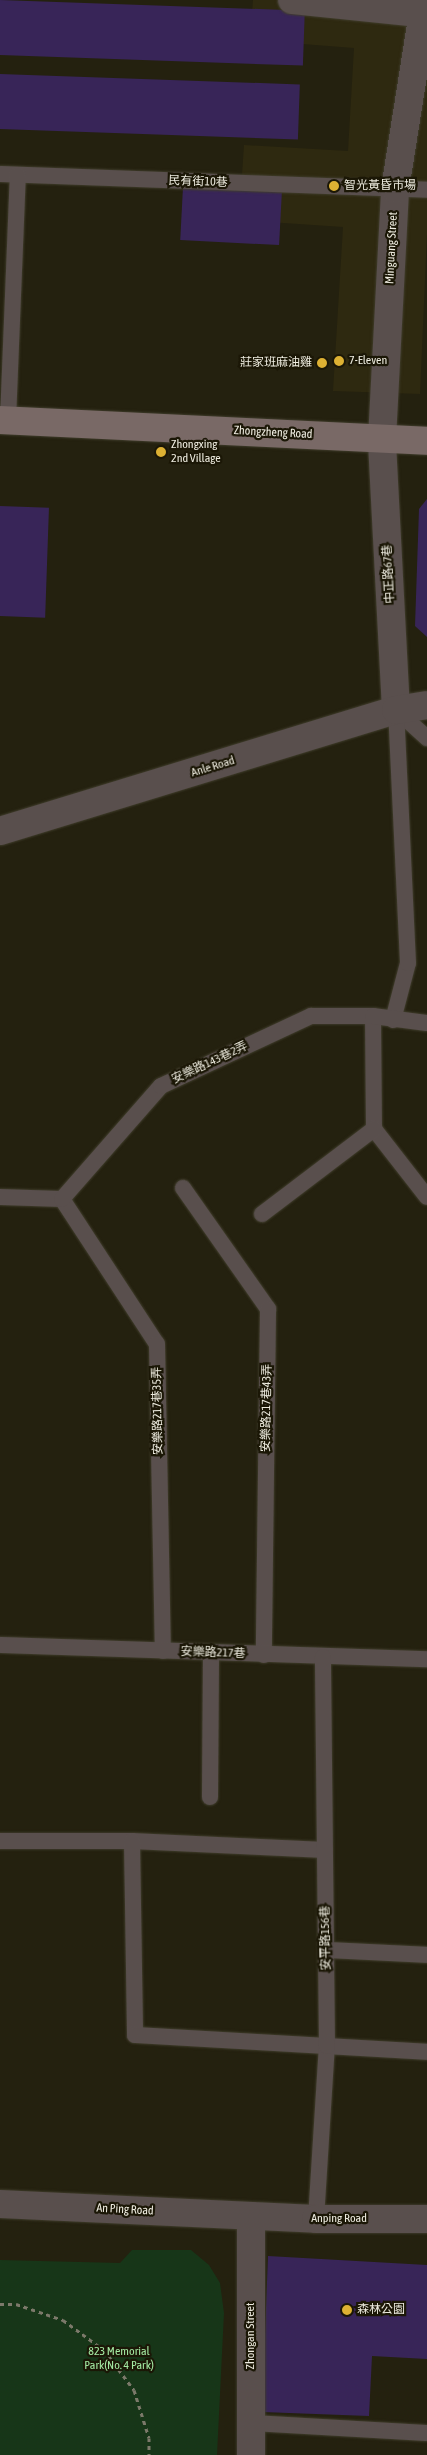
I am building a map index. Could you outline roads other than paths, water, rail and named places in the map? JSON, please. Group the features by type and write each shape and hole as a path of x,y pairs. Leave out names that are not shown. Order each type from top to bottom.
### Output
{"street":[{"path":"292,0 425,9"},
{"name":"Minguang Street","path":"382,439 395,189 425,9"},
{"name":"Zhongzheng Road","path":"4,420 427,441"},
{"name":"中正路67巷","path":"382,439 396,710"},
{"name":"Anle Road","path":"0,832 396,710 427,705"},
{"name":"An Ping Road","path":"0,2204 250,2216"},
{"name":"Anping Road","path":"250,2216 316,2219 427,2219"},
{"name":"Zhongan Street","path":"250,2216 251,2455"}],"lane":[{"name":"民有街10巷","path":"0,174 427,190"},
{"path":"4,420 18,175"},
{"path":"396,710 427,738"},
{"path":"393,1020 408,963 396,710"},
{"name":"安樂路143巷2弄","path":"62,1199 161,1086 311,1016 373,1016 427,1023"},
{"path":"373,1016 374,1129 427,1196"},
{"path":"262,1214 374,1129"},
{"name":"安樂路217巷43弄","path":"183,1188 268,1309 264,1655"},
{"path":"0,1197 62,1199"},
{"name":"安樂路217巷35弄","path":"62,1199 157,1344 163,1651"},
{"name":"安樂路217巷","path":"0,1646 427,1659"},
{"path":"210,1797 211,1652"},
{"name":"安平路156巷","path":"316,2219 327,2046 323,1657"},
{"path":"0,1841 132,1841 325,1850"},
{"path":"132,1841 135,2035 427,2052"},
{"path":"326,1950 427,1955"},
{"path":"252,2422 427,2433"}],"place":[{"name":"智光黃昏市場","path":"334,186"},
{"name":"7-Eleven","path":"339,361"},
{"name":"莊家班麻油雞","path":"322,363"},
{"name":"Zhongxing 2nd Village","path":"161,452"},
{"name":"森林公園","path":"347,2310"}],"park label":[{"name":"823 Memorial Park(No. 4 Park)","path":"119,2359"}]}
